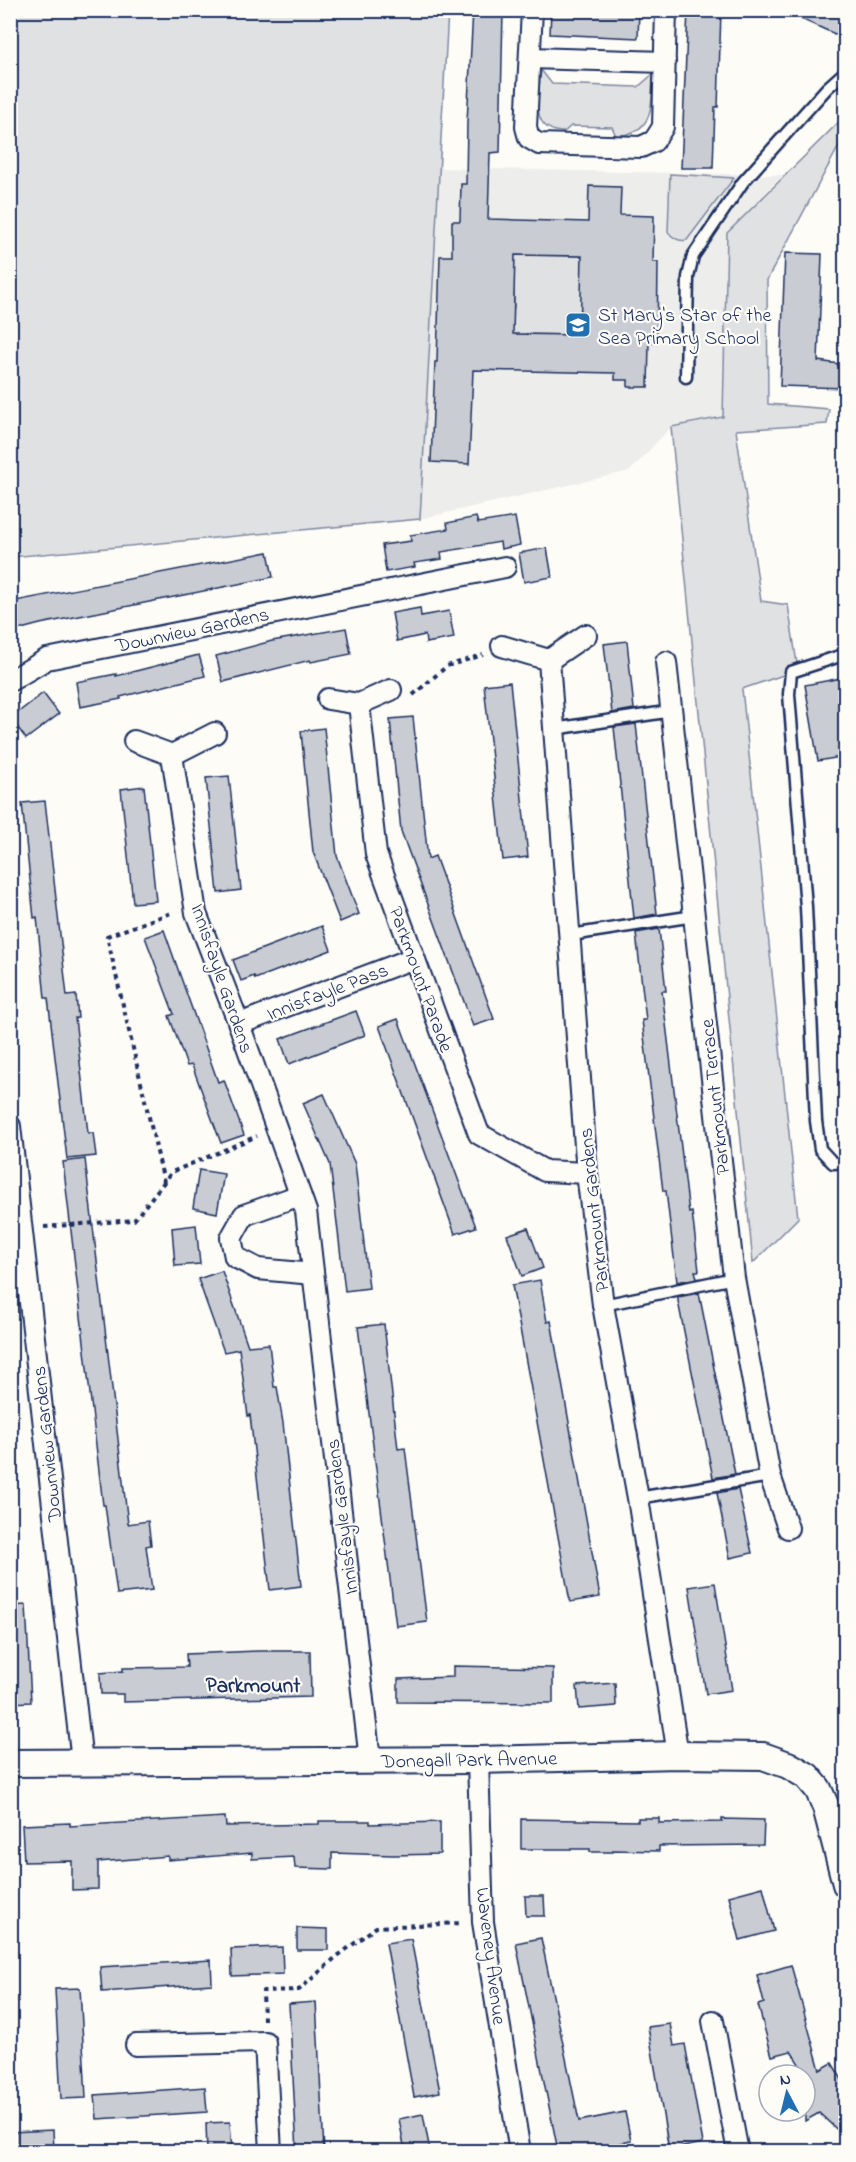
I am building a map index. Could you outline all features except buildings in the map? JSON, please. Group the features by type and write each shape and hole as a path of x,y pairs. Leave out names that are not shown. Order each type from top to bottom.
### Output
{"street":[{"path":"532,10 526,127 529,138 539,144 618,147 641,147 654,141 663,127 666,10"},
{"path":"530,58 665,62"},
{"name":"Downview Gardens","path":"10,681 47,659 505,567"},
{"path":"502,646 549,660 586,635"},
{"name":"Parkmount Gardens","path":"549,660 587,1173 603,1305 638,1498 678,1755"},
{"name":"Parkmount Terrace","path":"666,662 734,1278 770,1476 788,1528"},
{"path":"328,699 359,704 391,690"},
{"name":"Parkmount Parade","path":"359,704 376,854 479,1134 545,1171 587,1173"},
{"path":"134,741 172,755 215,733"},
{"name":"Innisfayle Gardens","path":"172,755 196,913 239,1024 306,1211 370,1760"},
{"name":"Innisfayle Pass","path":"239,1024 414,958"},
{"name":"Downview Gardens","path":"10,1126 82,1762"},
{"path":"300,1195 244,1215 231,1238 236,1257 258,1269 313,1274"},
{"name":"Donegall Park Avenue","path":"10,1763 763,1756 788,1765 807,1776 818,1789 826,1807 846,1884"},
{"name":"Waveney Avenue","path":"478,1760 483,1922 520,2151"},
{"path":"713,2021 738,2151"},
{"path":"136,2045 265,2042 271,2151"}],"lane":[{"path":"686,377 688,277 693,256 743,182 827,88 846,71"},
{"path":"846,654 791,672 789,694 806,907 817,1130 820,1149 833,1163 846,1162"},
{"path":"554,729 672,711"},
{"path":"571,935 694,916"},
{"path":"603,1305 734,1278"},
{"path":"638,1498 770,1476"}],"path":[{"path":"391,690 412,695 447,666 487,654 502,646"},
{"path":"164,1182 107,936 195,904"},
{"path":"22,1229 134,1220 172,1172 276,1128"},
{"path":"265,2042 263,1991 299,1990 335,1958 376,1927 483,1922"}],"shaded area":[{"path":"11,10 448,11 420,519 11,557"},
{"path":"541,70 552,84 638,87 653,74 649,115 645,123 629,134 616,136 612,127 571,126 564,132 553,130 540,119 538,110"},
{"path":"845,116 840,144 767,280 768,404 829,409 827,424 736,430 761,601 788,605 798,670 742,689 798,1218 753,1263 671,427 723,417 727,233"},
{"name":"St Mary's Star of the Sea Primary School","path":"439,168 783,175 727,233 723,417 671,427 630,471 420,519"},
{"path":"670,174 734,178 687,240 676,239 668,232"},
{"path":"480,254 618,257 613,336 482,333 514,308 514,285"}],"place":[{"name":"St Mary's Star of the Sea Primary School","path":"578,325"}],"district":[{"name":"Parkmount","path":"253,1685"}]}
